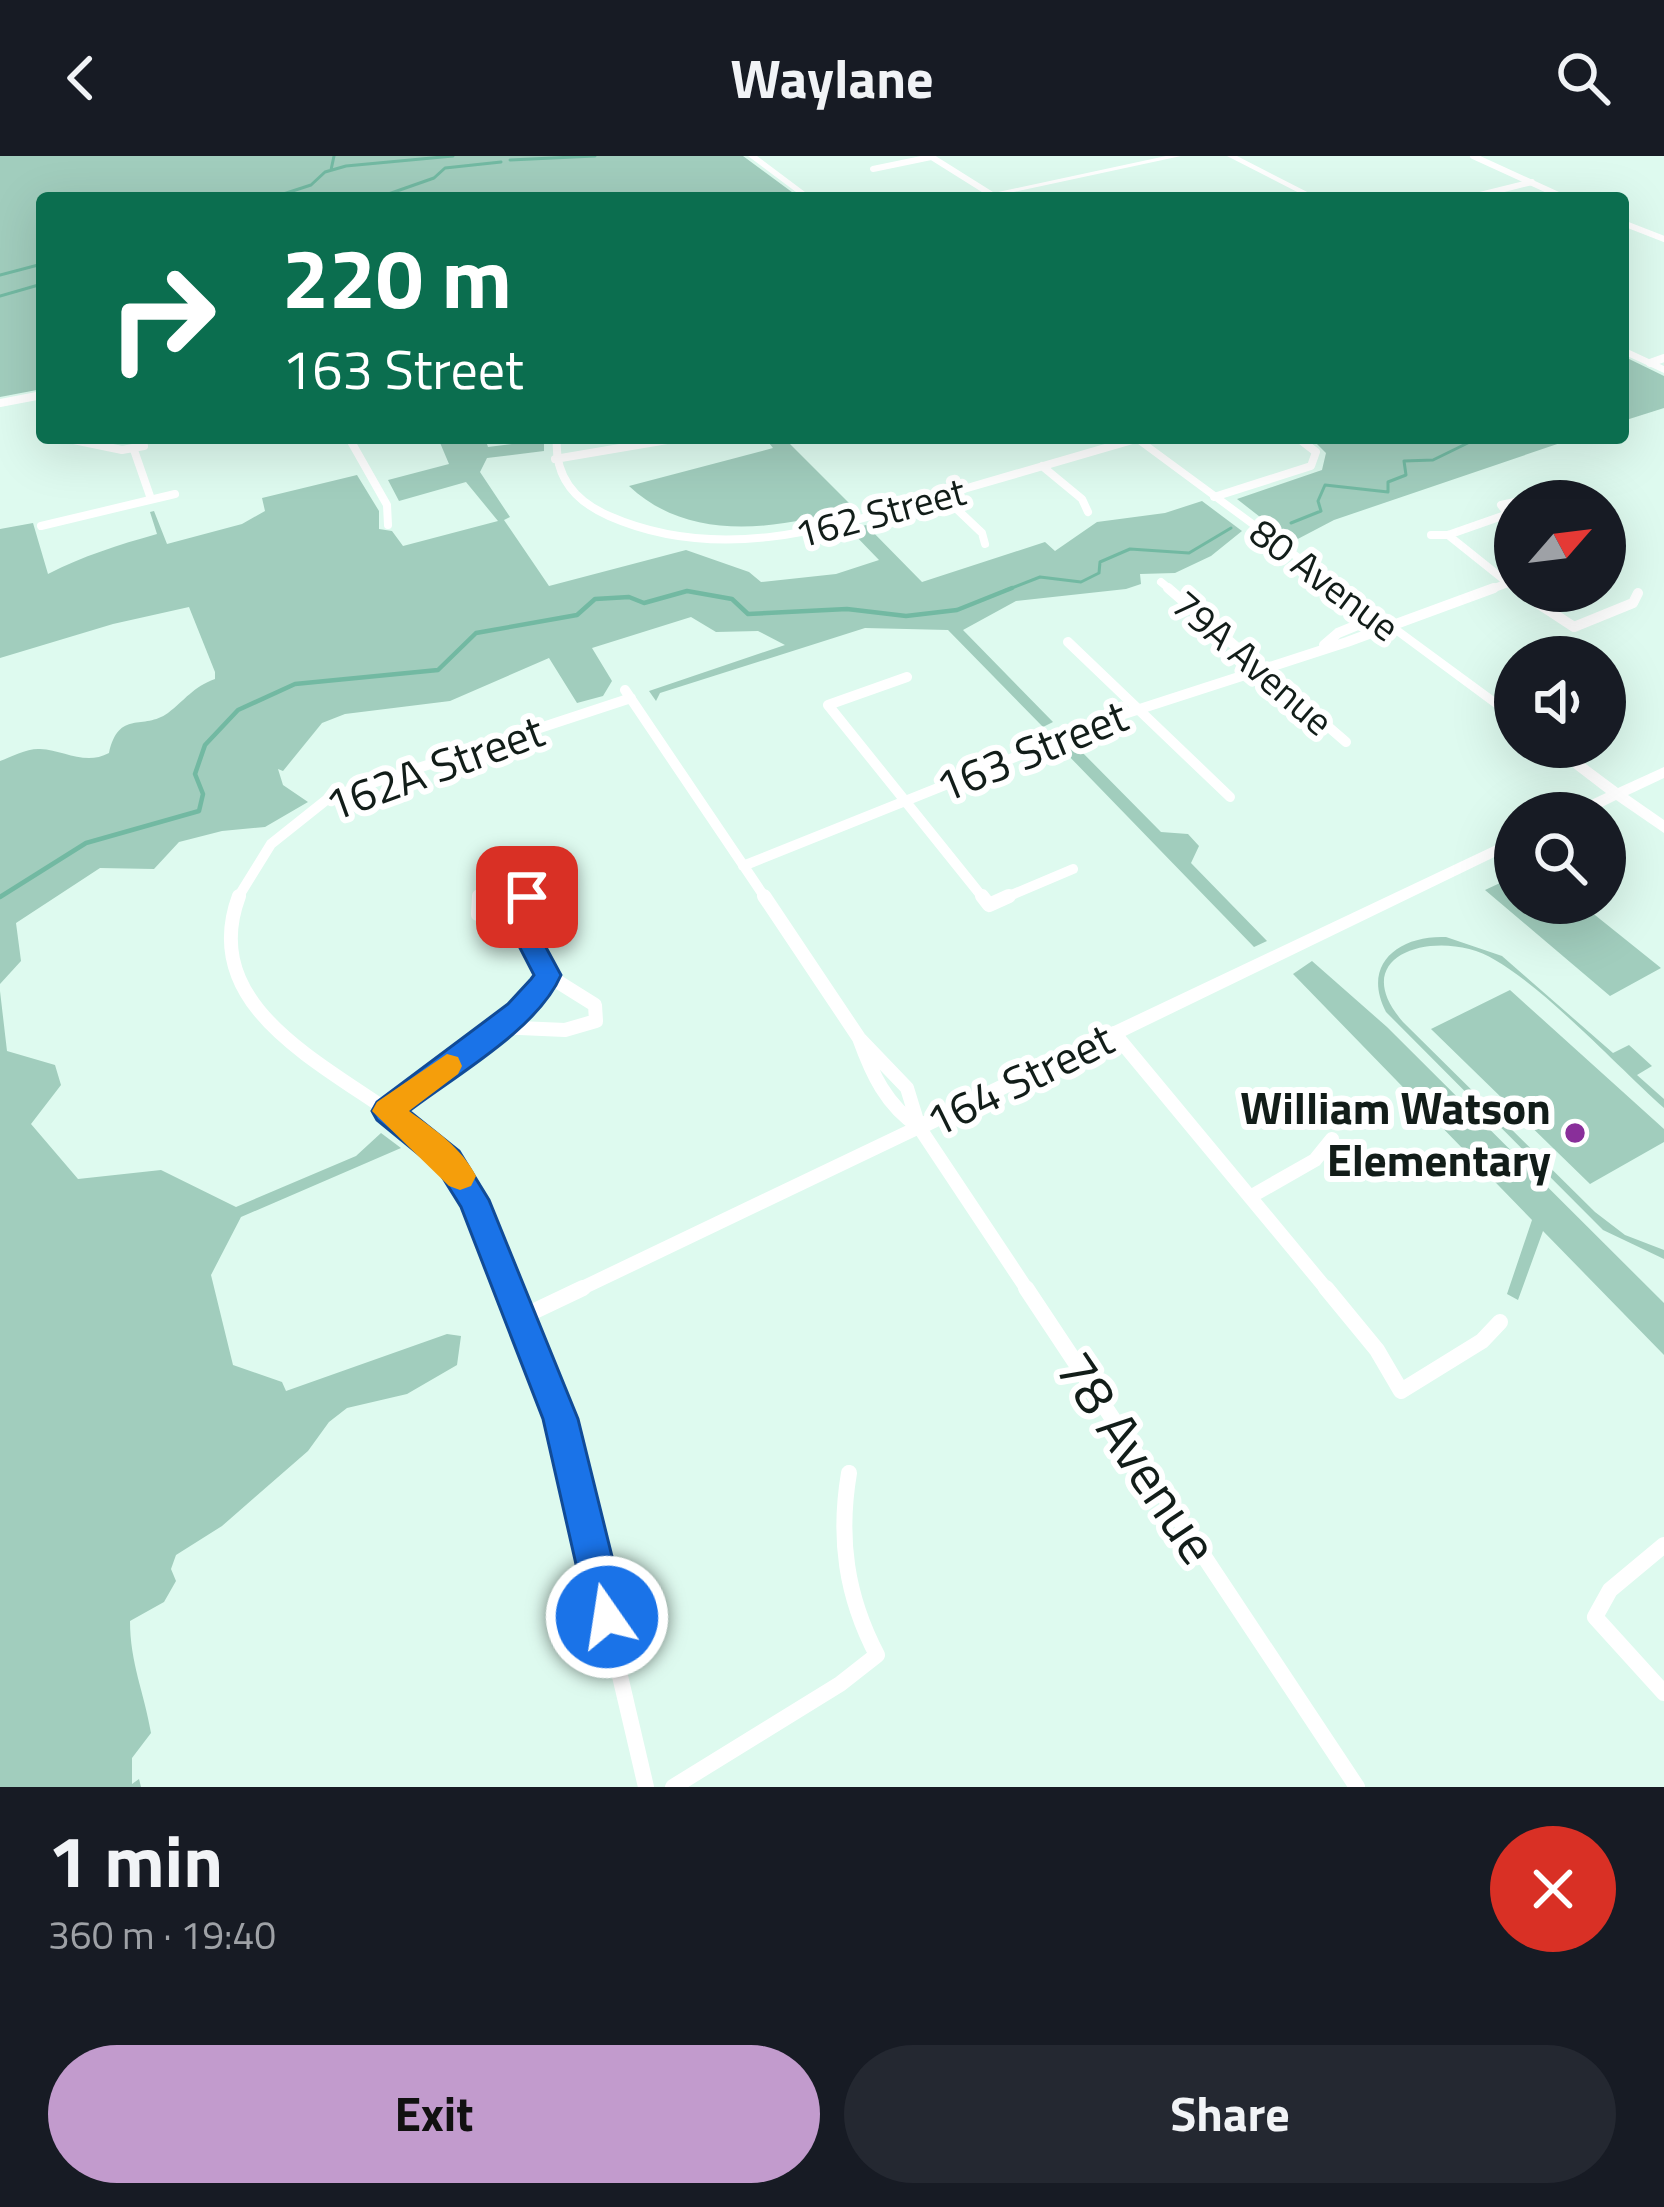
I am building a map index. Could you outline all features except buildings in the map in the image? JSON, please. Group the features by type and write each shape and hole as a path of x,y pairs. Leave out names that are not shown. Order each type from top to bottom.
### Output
{"street":[{"path":"752,156 801,192"},
{"path":"873,170 931,156 988,192"},
{"path":"1012,192 1177,156"},
{"path":"1473,156 1552,192"},
{"path":"1232,158 1303,192"},
{"path":"1492,192 1533,182"},
{"path":"1629,225 1664,238"},
{"path":"1629,353 1664,370"},
{"path":"1650,363 1664,358"},
{"path":"0,403 36,396"},
{"path":"87,444 139,448 152,500"},
{"path":"352,444 387,506 388,525"},
{"path":"556,444 555,458 649,444"},
{"name":"162 Street","path":"555,458 577,497 621,521 672,538 733,544 807,534 1116,444"},
{"name":"80 Avenue","path":"1144,444 1494,704"},
{"path":"1214,497 1311,466 1316,452 1306,444"},
{"path":"1042,466 1082,499 1088,512"},
{"path":"40,526 175,494"},
{"path":"941,495 982,533 985,544"},
{"path":"1431,535 1448,535 1494,521"},
{"path":"1448,535 1494,572"},
{"name":"79A Avenue","path":"1161,582 1346,742"},
{"path":"1626,606 1638,592"},
{"name":"163 Street","path":"743,866 1135,706 1494,594"},
{"path":"1551,612 1574,627 1611,612"},
{"name":"163 Street","path":"1324,646 1338,633 1377,617"},
{"path":"1068,642 1230,797"},
{"path":"907,677 828,705 989,905 1072,869"},
{"name":"162A Street","path":"387,1111 291,1042 247,993 233,957 231,929 237,896 255,864 289,826 339,793 628,694"},
{"name":"78 Avenue","path":"628,694 859,1038 874,1077 896,1112 919,1127"},
{"path":"1582,768 1615,792"},
{"path":"1622,792 1664,772"},
{"path":"1626,800 1664,828"},
{"name":"164 Street","path":"523,1317 1494,852"},
{"path":"499,1027 565,1030 596,1021 595,1005 547,975 516,915"},
{"path":"547,975 535,997 387,1111 458,1173 523,1317 565,1433 646,1787"},
{"path":"1114,1033 1377,1350 1400,1391 1482,1341 1500,1322"},
{"name":"78 Avenue","path":"859,1038 892,1068 913,1097 919,1127 1348,1784"},
{"path":"1250,1196 1315,1160 1331,1139"},
{"path":"673,1787 840,1684 877,1655 851,1607 841,1513 849,1472"},
{"path":"1664,1545 1610,1590 1595,1617 1664,1693"}],"green space":[{"path":"0,156 743,156 792,192 36,192 36,390 0,397"},
{"path":"1629,359 1664,376 1664,408 1629,419"},
{"path":"441,444 544,444 544,451 487,458 480,472 510,517 504,520 549,586 686,550 749,572 761,582 836,574 879,560 850,530 866,525 922,582 1045,542 1055,551 1097,522 1165,513 1202,501 1242,531 1211,556 1175,573 1140,574 1141,584 1126,589 1016,601 963,630 1053,722 1043,727 948,630 865,628 660,693 656,701 649,691 785,645 758,631 716,632 691,617 592,648 612,681 603,696 577,703 549,658 450,701 345,714 322,723 283,771 278,769 283,785 308,802 265,827 179,842 154,869 100,868 16,923 21,961 0,984 0,761 35,749 100,757 109,753 113,739 125,726 168,713 215,679 215,672 189,607 0,658 0,529 33,523 48,574 157,534 150,512 154,511 167,544 242,524 265,511 262,498 357,475 379,511 379,529 392,531 403,546 498,521 466,482 399,501 388,480 449,464"},
{"path":"770,444 790,444 853,507 766,525 708,524 680,517 629,486 773,448"},
{"path":"1317,444 1557,444 1334,520 1292,542 1237,499 1322,470 1326,453"},
{"path":"1076,746 1161,832 1188,834 1199,846 1191,863 1267,941 1254,947 1064,751"},
{"path":"1525,924 1606,924 1661,968 1610,996"},
{"path":"1446,937 1502,956 1613,1053 1629,1045 1652,1066 1637,1075 1664,1099 1664,1108 1537,990 1473,950 1450,946 1406,952 1391,963 1384,978 1387,998 1403,1022 1595,1212 1625,1235 1664,1250 1664,1259 1603,1230 1386,1012 1378,980 1389,956 1413,941"},
{"path":"1312,961 1387,1027 1664,1303 1664,1355 1543,1231 1518,1300 1507,1294 1532,1220 1293,974"},
{"path":"1510,990 1664,1129 1664,1142 1590,1184 1431,1029"},
{"path":"0,991 7,1051 55,1065 61,1085 31,1124 78,1179 161,1170 236,1207 356,1156 381,1133 401,1148 241,1217 211,1275 233,1365 282,1382 286,1391 447,1334 461,1336 457,1365 407,1394 347,1408 329,1422 308,1451 222,1526 176,1555 171,1569 176,1581 164,1602 130,1621 151,1733 132,1758 132,1784 139,1779 141,1787 0,1787"}],"waterway":[{"path":"331,170 334,156"},
{"path":"289,192 346,166 453,156"},
{"path":"510,160 595,156"},
{"path":"394,192 434,178 445,168 501,162"},
{"path":"0,275 36,266"},
{"path":"0,296 36,286"},
{"path":"1291,523 1321,511 1318,501 1325,485 1388,492 1388,482 1406,475 1404,461 1433,460 1466,444"},
{"path":"1004,591 1040,577 1081,582 1099,573 1100,562 1130,549 1189,553 1231,528"},
{"path":"0,897 86,843 199,811 203,794 195,774 205,745 238,710 295,684 438,670 476,633 577,615 595,599 629,597 644,603 687,591 732,599 748,614 847,609 906,616 957,610 1012,588"}],"slow traffic":[{"path":"447,1066 387,1111 437,1150 460,1176"}],"place":[{"name":"William Watson Elementary","path":"1575,1133"}],"route":[{"path":"527,897 516,915 547,975 535,997 387,1111 448,1161 474,1200 561,1419 607,1617"}]}
